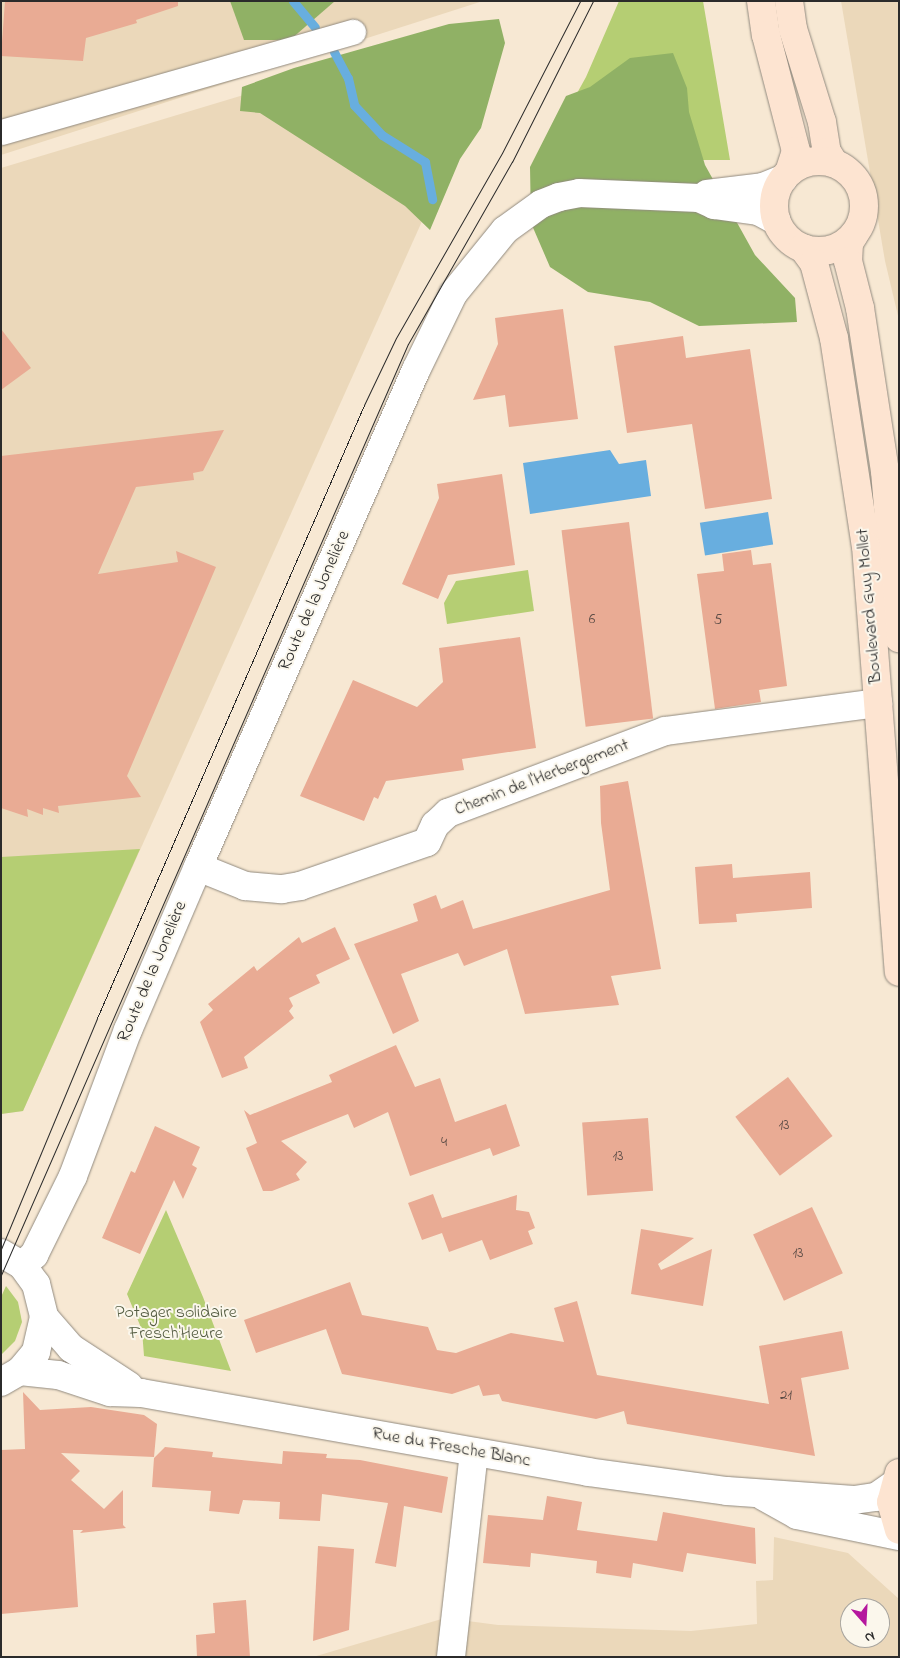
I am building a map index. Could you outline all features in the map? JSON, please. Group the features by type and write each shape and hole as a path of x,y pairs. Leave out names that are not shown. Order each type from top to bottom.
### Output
{"main road":[{"path":"761,1 766,35 796,151 774,200 777,221 784,235 803,248 827,251 839,247 854,235 864,213 864,195 850,173 834,163 827,152 822,122 793,29 789,1"},
{"path":"786,176 810,162 834,163"},
{"name":"Boulevard Guy Mollet","path":"854,235 848,242 848,261 860,308 895,532 899,638"},
{"name":"Boulevard Guy Mollet","path":"803,248 814,263 821,288 852,441 866,546 899,972"},
{"path":"896,1479 891,1511 899,1530"}],"street":[{"path":"1,132 353,32"},
{"name":"Route de la Jonelière","path":"699,198 714,191 763,187 786,176"},
{"name":"Route de la Jonelière","path":"12,1259 34,1255 73,1176 128,1030 198,867 412,378 454,294 505,230 541,204 559,197 579,193 699,198 714,204 758,212 777,221"},
{"name":"Chemin de l'Herbergement","path":"198,867 245,886 282,889 318,881 427,842 435,826 448,814 665,731 878,703"},
{"name":"Route de la Jonelière","path":"39,1291 46,1269 68,1227 73,1176"},
{"path":"11,1376 36,1352 44,1317 39,1291 12,1259"},
{"name":"Rue du Fresche Blanc","path":"44,1317 71,1348 92,1364 141,1392"},
{"name":"Rue du Fresche Blanc","path":"11,1376 58,1374 110,1392 141,1392 474,1452 762,1495 803,1495 854,1500 876,1497 896,1479"},
{"path":"451,1657 474,1452"},
{"name":"Rue du Fresche Blanc","path":"762,1495 797,1514 899,1536"}],"shaded area":[{"path":"1,1 483,1 1,155"},
{"path":"841,1 899,1 899,320 885,261"},
{"path":"293,80 432,199 23,1111 1,1114 1,168"},
{"path":"774,1537 848,1553 899,1599 899,1657 313,1657 445,1618 498,1625 691,1631 757,1624 756,1581 773,1580"}],"green space":[{"path":"230,1 335,1 290,40 244,40"},
{"path":"619,1 703,1 730,160 540,160 586,77"},
{"path":"499,19 505,43 481,128 460,159 430,230 405,206 260,113 240,111 242,87 294,68 449,24"},
{"path":"673,53 687,88 689,112 705,165 755,255 795,298 797,322 699,326 650,302 588,292 550,267 531,223 530,167 566,96 590,87 630,58"},
{"path":"528,570 534,611 447,624 444,603 456,581"},
{"path":"140,849 23,1111 1,1114 1,857"},
{"name":"Potager solidaire Fresch'Heure","path":"166,1210 203,1297 231,1371 144,1356 142,1330 127,1294"},
{"path":"6,1286 18,1302 22,1322 15,1341 1,1355 1,1297"}],"water":[{"path":"610,450 619,464 646,460 651,496 530,514 523,463"},
{"path":"768,512 773,545 705,555 700,523"}],"building":[{"path":"5,1 178,1 178,6 136,20 137,23 86,38 83,61 1,56"},
{"path":"563,309 578,419 509,427 505,395 473,400 498,344 495,318"},
{"path":"1,329 31,368 1,390"},
{"path":"683,336 686,358 750,349 772,499 705,509 692,424 627,433 614,346"},
{"path":"224,430 203,471 193,473 194,480 136,487 98,574 178,562 176,551 216,567 127,776 141,797 58,806 59,813 43,808 43,815 27,809 28,817 1,808 1,456"},
{"path":"502,474 515,565 448,575 438,599 402,584 439,498 437,484"},
{"path":"629,522 653,719 586,727 562,530"},
{"path":"751,550 753,565 771,563 787,686 759,690 761,702 715,709 697,574 724,571 722,554"},
{"path":"520,637 536,748 462,759 464,770 386,781 378,799 374,797 364,821 300,796 353,680 417,707 443,682 439,648"},
{"path":"628,781 661,969 611,976 619,1005 525,1014 507,949 464,966 458,953 401,974 419,1021 393,1034 354,944 418,921 413,904 436,895 441,909 463,900 473,929 610,890 601,823 600,786"},
{"path":"732,864 733,878 810,872 812,908 736,914 737,922 699,924 695,867"},
{"path":"335,927 350,959 316,975 320,983 289,998 293,1006 289,1011 294,1018 244,1057 248,1068 222,1078 200,1022 213,1010 208,1004 254,966 257,971 299,937 302,943"},
{"path":"396,1045 415,1087 440,1078 455,1122 506,1104 520,1146 493,1156 490,1148 410,1176 388,1112 354,1128 348,1114 281,1141 307,1162 296,1174 300,1180 272,1191 263,1191 246,1148 257,1143 244,1110 250,1115 332,1082 329,1075"},
{"path":"788,1077 833,1136 780,1176 735,1117"},
{"path":"648,1118 653,1191 587,1195 582,1123"},
{"path":"155,1126 200,1147 192,1165 197,1168 183,1199 174,1180 140,1254 102,1238 131,1171 135,1173"},
{"path":"433,1194 442,1218 517,1195 516,1210 529,1212 535,1228 528,1231 533,1244 490,1260 482,1240 449,1252 442,1233 422,1240 408,1203"},
{"path":"812,1207 843,1273 784,1301 753,1234"},
{"path":"641,1229 694,1238 658,1264 661,1270 712,1249 703,1306 631,1294"},
{"path":"350,1282 362,1315 428,1327 437,1350 456,1353 511,1333 564,1342 554,1308 577,1301 597,1375 769,1404 759,1346 842,1331 849,1369 801,1378 815,1456 627,1424 624,1411 596,1419 502,1401 499,1394 483,1396 479,1385 452,1394 342,1374 326,1329 256,1353 244,1320"},
{"path":"23,1392 40,1410 91,1407 144,1415 157,1424 154,1457 61,1453 80,1471 71,1480 104,1509 123,1490 123,1525 126,1528 80,1533 83,1530 73,1530 78,1607 1,1614 1,1450 25,1449"},
{"path":"165,1447 213,1452 212,1457 282,1464 283,1451 327,1454 326,1458 360,1460 448,1477 442,1513 404,1506 396,1567 375,1563 388,1503 322,1494 320,1521 279,1519 280,1502 243,1500 239,1514 209,1511 211,1491 152,1487 154,1458"},
{"path":"547,1496 582,1502 577,1530 657,1541 663,1512 755,1528 756,1564 687,1553 683,1572 633,1563 631,1578 596,1573 597,1561 531,1553 530,1567 483,1563 488,1515 543,1520"},
{"path":"318,1546 354,1549 349,1630 313,1641"},
{"path":"246,1600 250,1657 197,1657 196,1635 215,1633 213,1603"}],"waterway":[{"path":"293,1 315,27"},
{"path":"334,52 348,78 354,105 382,135 425,162 432,199"}],"tram line":[{"path":"1,1249 97,1018 364,405 396,338 502,153 580,1"},
{"path":"1,1275 408,344 512,162 593,1"}]}
